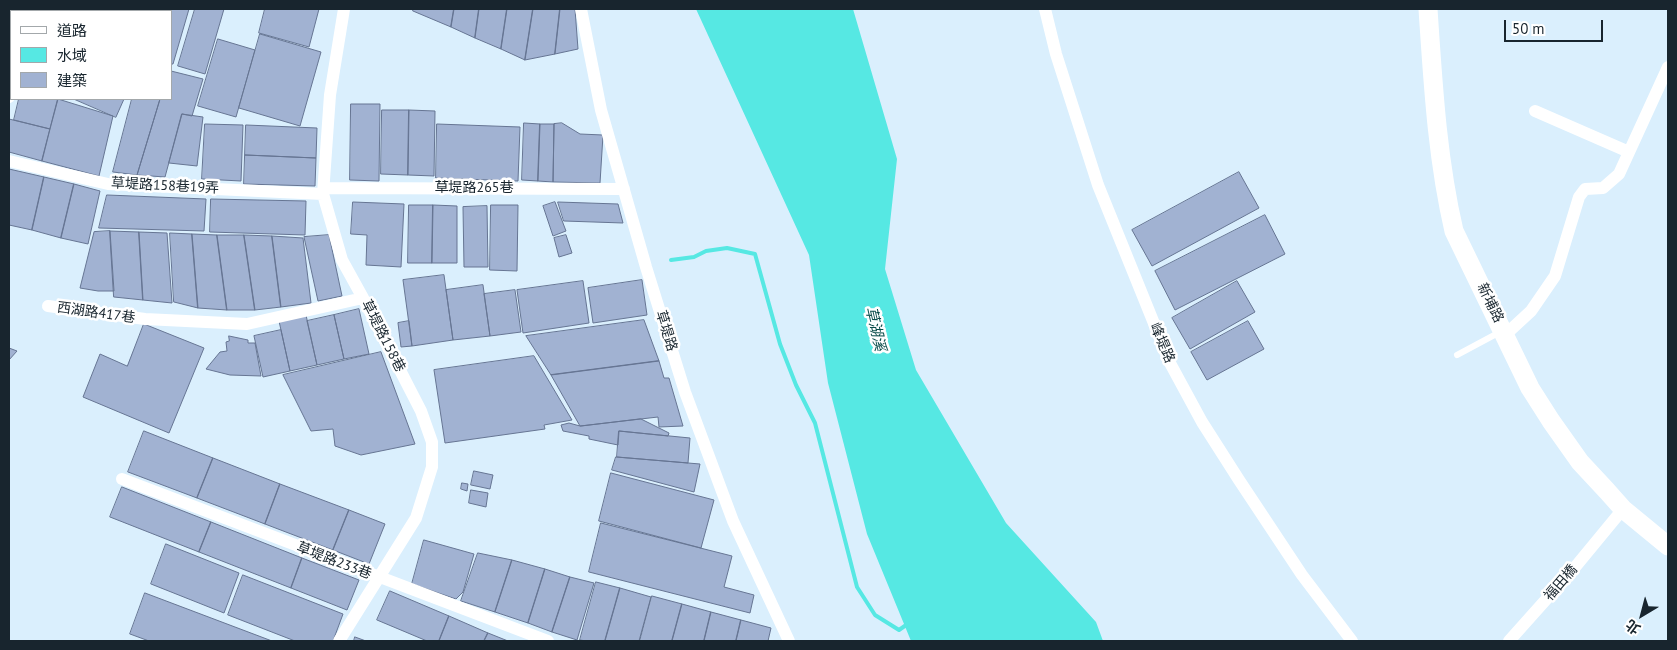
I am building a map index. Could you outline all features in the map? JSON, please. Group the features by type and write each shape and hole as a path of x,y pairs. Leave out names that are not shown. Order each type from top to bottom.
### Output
{"street":[{"name":"草堤路158巷","path":"339,641 416,518 432,466 432,442 421,411 342,260 324,191 330,95 344,9"},
{"name":"草堤路","path":"581,9 601,110 646,267 685,392 733,522 789,641"},
{"name":"峰堤路","path":"1045,9 1056,54 1098,186 1170,364 1202,422 1234,472 1302,575 1352,641"},
{"name":"新埔路","path":"1428,9 1433,86 1447,205 1454,231 1530,388 1551,421 1580,462 1623,509 1668,546"},
{"path":"1504,332 1531,311 1555,276 1579,197 1585,189 1603,188 1619,174 1668,67"},
{"path":"1534,111 1629,152"},
{"name":"草堤路158巷19弄","path":"9,160 108,184 324,191"},
{"name":"草堤路265巷","path":"324,191 624,189"},
{"name":"西湖路417巷","path":"48,306 145,319 247,324 363,298"},
{"name":"草堤路233巷","path":"122,479 378,578 548,641"},
{"name":"福田橋","path":"1509,641 1623,509"}],"lane":[{"path":"1457,355 1504,332"}],"water":[{"name":"草湖溪","path":"696,9 853,9 897,159 885,269 916,370 1006,523 1096,622 1103,641 911,641 867,534 828,383 809,255"}],"building":[{"path":"9,9 26,10 10,10 9,43"},
{"path":"60,9 116,9 116,10"},
{"path":"120,9 150,9 150,10"},
{"path":"189,9 173,64 172,10 160,10"},
{"path":"195,9 224,9 205,74 178,66"},
{"path":"265,9 319,9 309,47 259,33"},
{"path":"413,9 454,9 451,27 413,11"},
{"path":"454,9 479,9 475,38 451,27"},
{"path":"479,9 507,9 501,49 475,38"},
{"path":"507,9 533,9 525,60 501,49"},
{"path":"533,9 560,9 555,54 525,60"},
{"path":"560,9 575,9 578,49 555,54"},
{"path":"260,34 321,52 300,126 239,108"},
{"path":"218,39 255,50 236,117 198,106"},
{"path":"9,43 10,72 9,76"},
{"path":"172,71 203,79 192,116 182,114 165,177 137,175 160,100 172,100"},
{"path":"19,100 58,100 50,129 14,120"},
{"path":"58,100 113,116 99,176 42,161"},
{"path":"76,100 124,100 116,117"},
{"path":"132,100 160,100 137,175 113,172"},
{"path":"351,104 380,104 379,181 350,180"},
{"path":"382,110 409,110 408,175 381,174"},
{"path":"409,110 435,111 434,176 408,175"},
{"path":"182,114 203,117 197,166 169,163"},
{"path":"9,119 50,129 42,161 9,152"},
{"path":"524,123 540,124 538,181 522,180"},
{"path":"562,123 580,134 603,135 600,183 553,182 554,124"},
{"path":"205,124 243,125 241,181 202,179"},
{"path":"437,124 520,127 518,181 436,178"},
{"path":"540,124 554,124 553,182 538,181"},
{"path":"246,125 317,128 316,158 245,155"},
{"path":"245,155 316,158 315,186 244,184"},
{"path":"9,169 44,177 32,230 9,225"},
{"path":"1239,172 1259,208 1152,266 1132,230"},
{"path":"44,177 74,184 61,238 32,230"},
{"path":"74,184 100,191 88,244 61,238"},
{"path":"107,195 206,199 204,231 99,228"},
{"path":"211,199 306,201 305,235 210,232"},
{"path":"353,202 404,204 401,267 366,265 367,235 351,234"},
{"path":"555,202 566,231 553,236 543,206"},
{"path":"558,202 618,204 623,223 564,221"},
{"path":"409,205 433,205 432,263 408,263"},
{"path":"433,205 457,206 457,263 432,263"},
{"path":"491,205 518,205 517,271 490,270"},
{"path":"487,206 488,267 464,267 463,207"},
{"path":"1265,215 1285,254 1175,310 1155,271"},
{"path":"110,231 114,291 80,288 94,232"},
{"path":"110,231 139,232 143,300 114,297"},
{"path":"139,232 167,233 172,303 143,300"},
{"path":"170,233 192,234 198,308 174,302"},
{"path":"192,234 217,235 227,310 198,308"},
{"path":"217,235 244,235 255,310 227,310"},
{"path":"244,235 272,236 281,307 255,310"},
{"path":"329,235 342,296 318,301 304,237"},
{"path":"566,235 572,253 559,257 554,238"},
{"path":"272,236 303,238 311,303 281,307"},
{"path":"444,275 453,340 412,346 403,280"},
{"path":"642,280 647,315 593,323 588,288"},
{"path":"583,281 589,323 523,333 517,290"},
{"path":"1237,281 1255,312 1190,349 1172,318"},
{"path":"483,285 490,336 453,340 446,290"},
{"path":"515,290 521,332 490,336 484,294"},
{"path":"359,309 369,354 344,359 334,315"},
{"path":"306,315 317,365 290,371 279,321"},
{"path":"334,315 344,359 317,365 307,321"},
{"path":"644,320 659,361 551,375 526,336"},
{"path":"409,321 412,346 401,347 398,323"},
{"path":"1248,321 1264,349 1207,380 1191,352"},
{"path":"144,324 204,348 169,433 83,397 100,354 127,366"},
{"path":"281,330 290,371 263,377 254,336"},
{"path":"229,336 248,340 248,343 255,343 261,376 230,375 206,369 220,352 227,351 226,342 229,341"},
{"path":"9,348 17,351 9,360"},
{"path":"381,352 415,444 361,455 335,446 333,429 311,431 283,375"},
{"path":"534,356 572,420 544,425 545,429 445,443 434,370"},
{"path":"659,361 664,378 669,378 683,426 659,427 658,417 580,426 551,375"},
{"path":"641,419 669,433 668,436 619,431 618,445 589,439 589,436 563,431 561,425 569,423 580,426"},
{"path":"144,431 213,458 197,498 128,472"},
{"path":"619,431 690,438 688,463 617,457"},
{"path":"616,457 700,464 694,492 612,470"},
{"path":"213,458 280,484 265,524 197,498"},
{"path":"474,471 493,475 490,489 471,485"},
{"path":"611,473 714,500 701,548 599,521"},
{"path":"462,483 468,484 467,491 461,489"},
{"path":"280,484 349,510 333,550 265,524"},
{"path":"122,487 211,522 199,552 110,517"},
{"path":"471,490 488,493 486,507 469,503"},
{"path":"349,510 385,524 369,564 333,550"},
{"path":"211,522 302,558 291,588 199,552"},
{"path":"601,523 732,556 724,587 754,595 750,613 589,572"},
{"path":"424,540 474,554 463,592 456,599 412,584"},
{"path":"166,544 239,573 224,613 151,584"},
{"path":"478,553 512,560 495,612 461,601"},
{"path":"302,558 359,580 347,610 291,588"},
{"path":"512,560 545,569 528,623 495,612"},
{"path":"545,569 570,577 552,632 528,623"},
{"path":"243,575 343,614 333,641 295,641 228,615"},
{"path":"570,577 594,583 577,640 552,632"},
{"path":"596,582 620,588 605,641 580,640"},
{"path":"620,588 651,597 639,641 605,641"},
{"path":"390,591 449,616 439,641 427,641 377,620"},
{"path":"145,593 272,641 149,641 130,634"},
{"path":"652,596 682,604 672,641 640,641"},
{"path":"682,604 711,612 704,641 672,641"},
{"path":"711,612 741,620 736,641 704,641"},
{"path":"449,616 488,633 484,641 439,641"},
{"path":"741,620 771,628 768,641 736,641"},
{"path":"488,633 508,641 484,641"},
{"path":"355,637 366,641 354,641"}],"waterway":[{"path":"671,260 694,257 706,251 727,248 755,254 780,344 796,385 815,423 857,587 875,615 899,630 909,623"}]}
